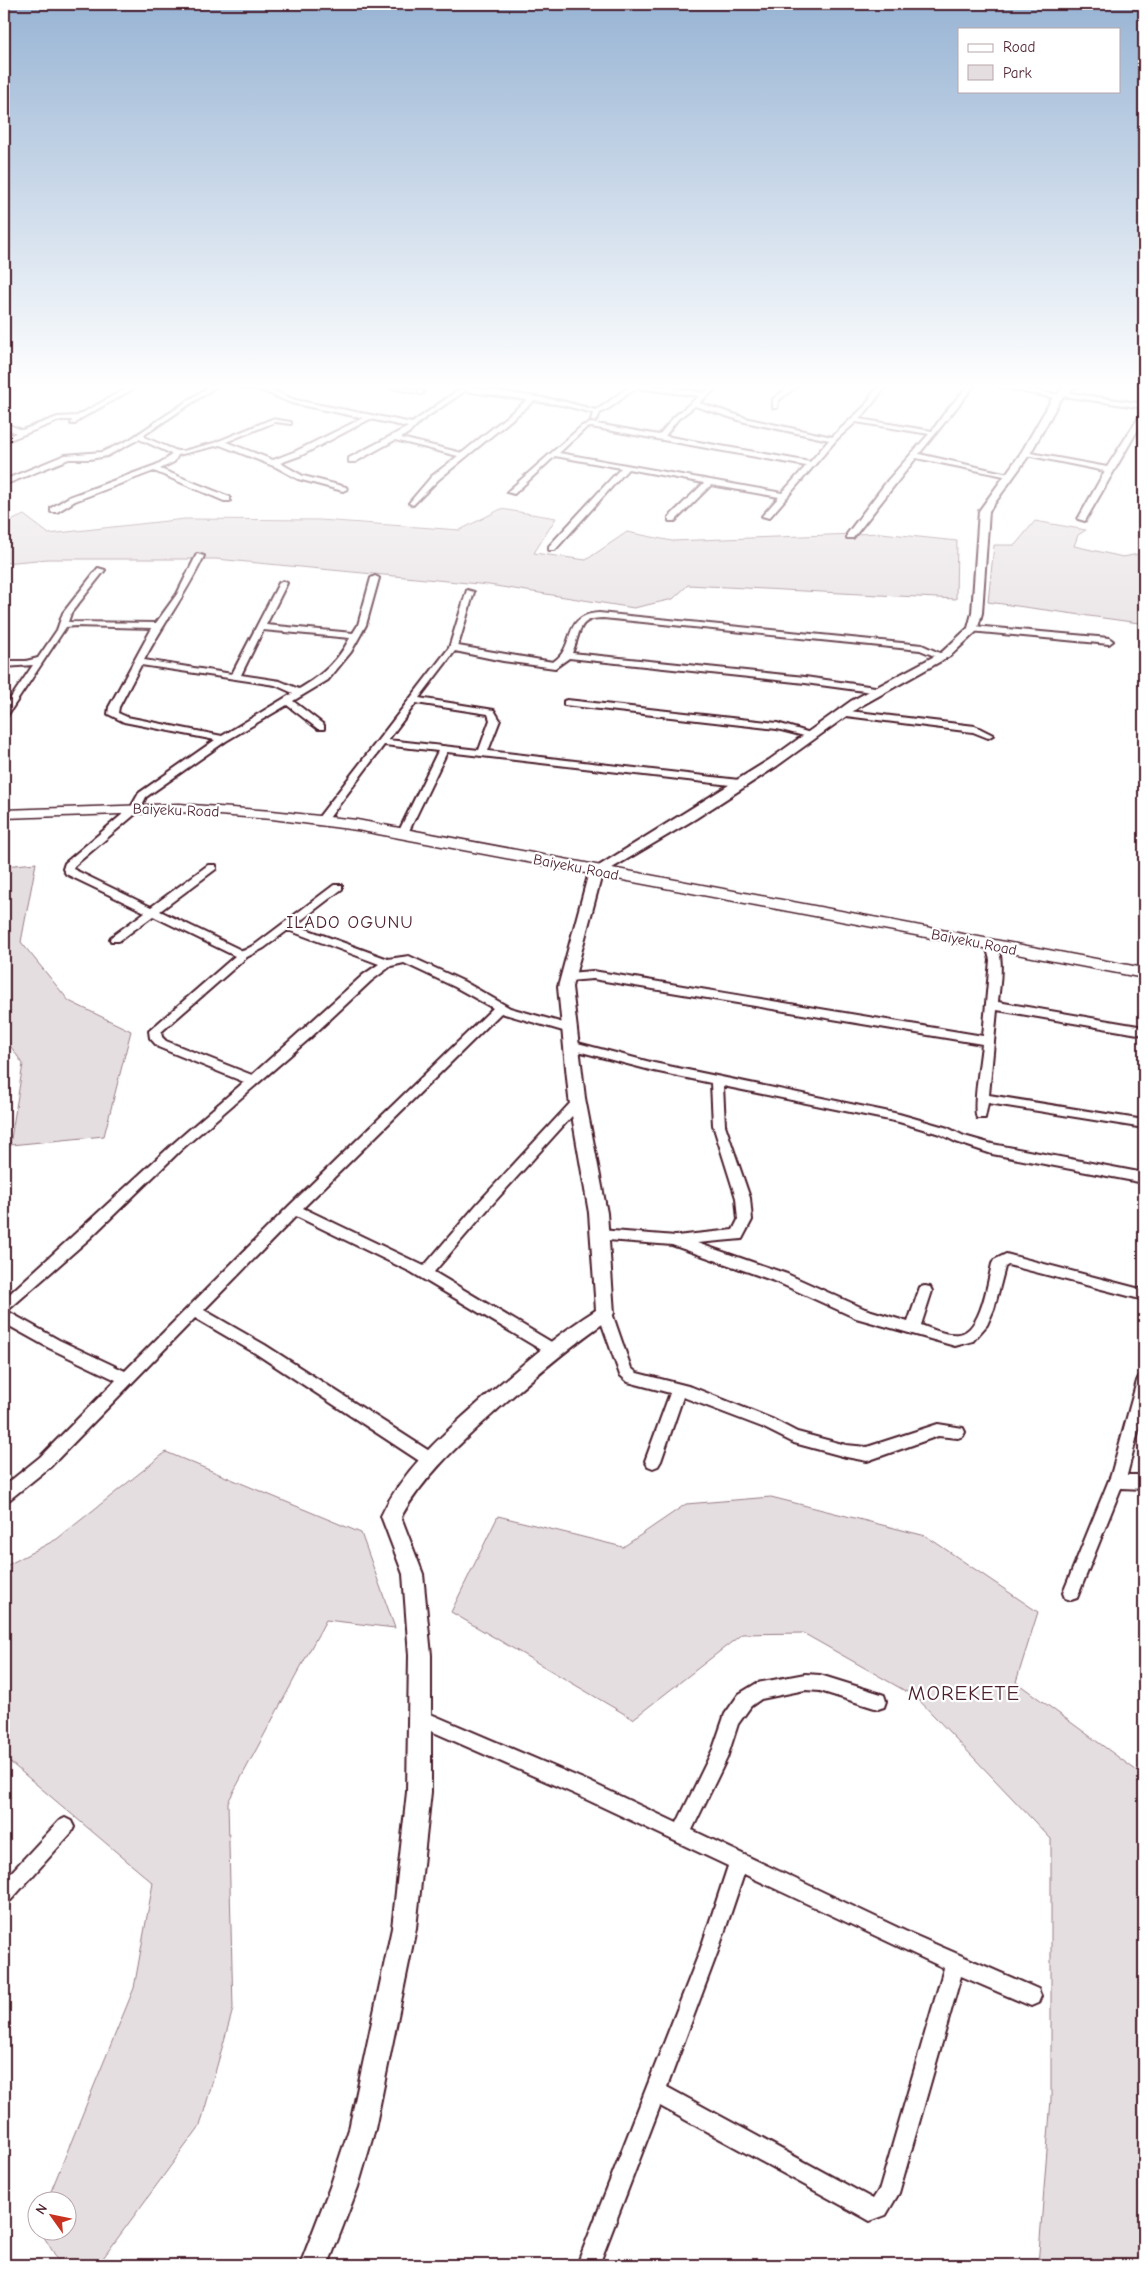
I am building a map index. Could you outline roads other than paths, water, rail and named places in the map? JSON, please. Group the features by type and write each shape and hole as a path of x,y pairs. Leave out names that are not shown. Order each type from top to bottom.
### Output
{"main road":[{"name":"Baiyeku Road","path":"4,814 135,808 179,808 322,820 403,834 998,951 1144,974"}],"street":[{"path":"54,510 72,499 91,492"},
{"path":"210,492 227,499"},
{"path":"413,503 422,492"},
{"path":"552,548 603,492"},
{"path":"672,519 700,492"},
{"path":"763,492 785,496"},
{"path":"766,516 789,492"},
{"path":"850,536 885,492"},
{"path":"958,1432 938,1430 867,1454 846,1451 794,1437 767,1423 678,1390 633,1378 625,1371 605,1313 598,1212 578,1102 565,988 596,872 690,816 773,763 841,713 942,656 966,638 973,629 980,580 984,511 997,492"},
{"path":"1082,519 1097,492"},
{"path":"200,556 178,598 166,618 158,626 141,665 114,707 113,714 116,717 223,739"},
{"path":"4,714 63,625 67,613 101,570"},
{"path":"243,954 76,875 68,869 69,865 135,808 142,795 223,739 325,678 348,650 363,623 375,578"},
{"path":"235,677 283,583"},
{"path":"322,820 453,648 470,592"},
{"path":"453,648 552,665 559,663 568,655 574,632 581,622 590,616 610,616 922,648 942,656"},
{"path":"63,625 75,623 158,626"},
{"path":"259,627 356,636"},
{"path":"973,629 1110,641"},
{"path":"568,655 806,680 879,690"},
{"path":"4,664 37,664"},
{"path":"141,665 282,685 300,694"},
{"path":"288,700 321,727"},
{"path":"414,700 491,712 495,720 482,755"},
{"path":"567,703 777,726 812,735"},
{"path":"841,713 974,729 988,736"},
{"path":"382,742 443,751 739,783"},
{"path":"403,834 443,751"},
{"path":"115,939 212,867"},
{"path":"254,1081 162,1044 156,1038 155,1031 243,954 260,946 338,887"},
{"path":"287,926 387,963"},
{"path":"981,1115 998,951"},
{"path":"4,1307 186,1139 306,1036 367,978 387,963 405,959 459,984 500,1008 570,1037 597,1051 654,1067 899,1118 944,1131 960,1139 992,1149 1144,1178"},
{"path":"570,970 988,1041"},
{"path":"992,1005 1144,1031"},
{"path":"4,1495 45,1462 294,1209 500,1008"},
{"path":"600,1235 673,1240 737,1236 746,1220 743,1198 719,1125 718,1080"},
{"path":"982,1098 1144,1124"},
{"path":"426,1273 483,1206 578,1102"},
{"path":"294,1209 426,1273 553,1350"},
{"path":"673,1240 782,1278 860,1314 959,1340 975,1333 984,1317 999,1264 1006,1259 1144,1295"},
{"path":"913,1329 925,1291"},
{"path":"193,1310 260,1349 432,1461"},
{"path":"314,2265 344,2187 362,2130 404,1928 419,1792 420,1655 413,1574 391,1516 402,1494 452,1439 553,1350 605,1313"},
{"path":"4,1316 54,1344 128,1379"},
{"path":"1071,1593 1117,1481 1144,1381"},
{"path":"653,1461 678,1390"},
{"path":"1117,1481 1144,1482"},
{"path":"681,1834 721,1752 731,1720 744,1700 757,1691 805,1682 820,1683 878,1701"},
{"path":"419,1717 681,1834 954,1965 1031,1996"},
{"path":"4,1893 65,1827"},
{"path":"588,2265 709,1951 738,1863"},
{"path":"655,2092 870,2210 880,2208 889,2193 920,2090 954,1965"}],"district":[{"name":"ILADO OGUNU","path":"350,922"},
{"name":"MOREKETE","path":"964,1693"}]}
